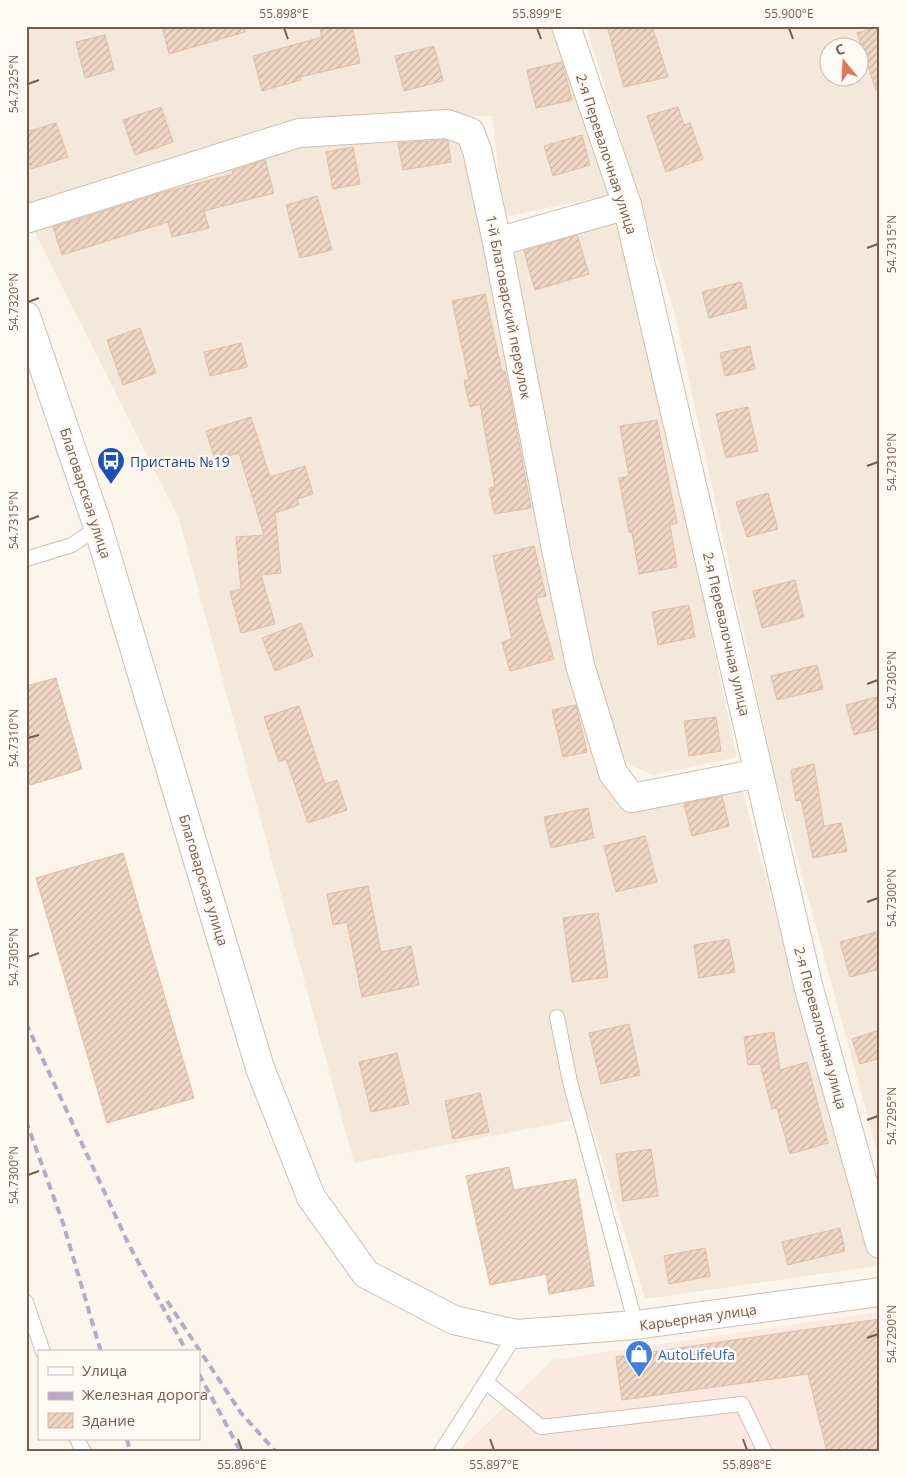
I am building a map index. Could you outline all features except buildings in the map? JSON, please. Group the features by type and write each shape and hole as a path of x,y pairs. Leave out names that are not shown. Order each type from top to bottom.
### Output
{"street":[{"name":"2-я Перевалочная улица","path":"566,26 627,205 808,985 880,1244"},
{"name":"1-й Благоварский переулок","path":"26,219 299,133 447,124 470,132 477,150 497,242 578,656 613,773 632,798 759,772"},
{"path":"497,242 627,205"},
{"name":"Благоварская улица","path":"26,316 98,527 260,1068 311,1197 366,1274 454,1320 516,1334"},
{"name":"Карьерная улица","path":"516,1334 636,1325 880,1292"}],"lane":[{"path":"26,559 72,545 98,527"},
{"path":"557,1016 570,1082 636,1325"},
{"path":"26,1302 42,1350"},
{"path":"441,1452 516,1334"},
{"path":"486,1382 541,1427 742,1404 764,1452"},
{"path":"78,1440 84,1452"}],"shaded area":[{"path":"39,26 557,26 613,194 504,217 492,116 431,114 26,209 26,30"},
{"path":"586,26 880,26 880,1163 773,768 674,311"},
{"path":"465,136 598,758 617,806 740,782 800,1003 877,1266 645,1299 589,1117 354,1163 179,519 31,225 305,141"},
{"path":"620,214 737,757 653,775 629,765 607,730 504,248"},
{"path":"880,1312 880,1452 458,1452 552,1360"}],"railway":[{"path":"26,1023 129,1245 186,1350"},
{"path":"26,1121 63,1223 100,1350"},
{"path":"167,1301 199,1350"},
{"path":"200,1351 241,1413 276,1452"},
{"path":"200,1376 241,1452"},
{"path":"127,1440 130,1452"}],"place":[{"name":"Пристань №19","path":"111,485"},
{"name":"AutoLifeUfa","path":"639,1378"}]}
